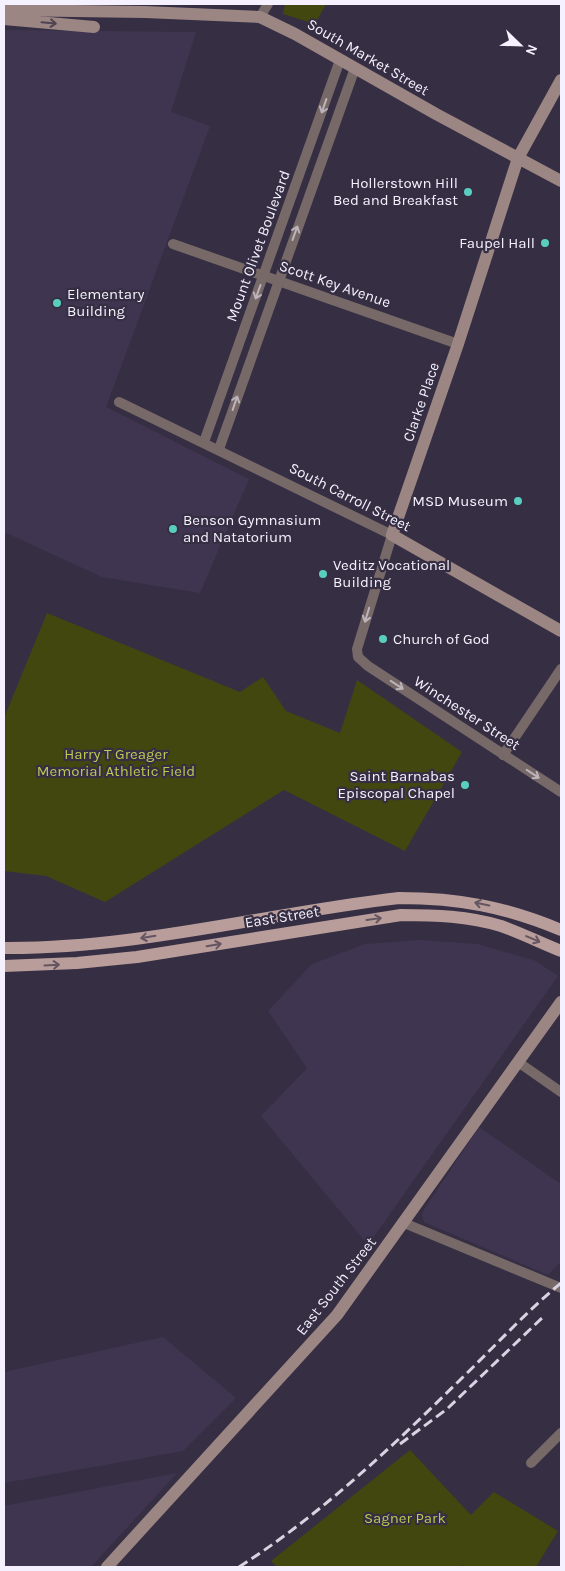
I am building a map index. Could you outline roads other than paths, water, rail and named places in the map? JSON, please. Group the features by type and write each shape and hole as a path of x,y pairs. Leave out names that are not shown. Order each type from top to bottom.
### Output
{"main road":[{"name":"South Market Street","path":"78,4 145,12"},
{"name":"South Market Street","path":"4,10 145,12 260,17 561,181"},
{"path":"4,20 94,27"},
{"name":"Clarke Place","path":"392,535 458,344 518,158 561,80"},
{"name":"South Carroll Street","path":"392,535 561,631"},
{"name":"East Street","path":"4,948 75,946 134,939 400,898 436,898 473,902 504,909 561,930"},
{"name":"East Street","path":"4,966 76,963 137,957 401,915 438,915 501,926 561,951"},
{"name":"East South Street","path":"107,1567 336,1315 404,1223 561,1002"}],"street":[{"path":"260,17 268,4"},
{"name":"Mount Olivet Boulevard","path":"204,442 340,60"},
{"name":"Mount Olivet Boulevard","path":"219,449 355,68"},
{"name":"Scott Key Avenue","path":"174,244 458,344"},
{"name":"South Carroll Street","path":"119,402 219,449 392,535"},
{"name":"Clarke Place","path":"358,657 357,650 392,535"},
{"name":"Winchester Street","path":"358,657 368,666 561,792"},
{"path":"504,754 561,669"},
{"path":"518,1062 561,1092"},
{"path":"404,1223 561,1288"},
{"path":"531,1463 561,1433"}],"railway":[{"path":"239,1567 299,1524 357,1477 412,1427 524,1316 561,1283"},
{"path":"400,1444 447,1409 543,1317"}],"place":[{"name":"Hollerstown Hill Bed and Breakfast","path":"468,192"},
{"name":"Faupel Hall","path":"545,243"},
{"name":"Elementary Building","path":"57,303"},
{"name":"MSD Museum","path":"518,501"},
{"name":"Benson Gymnasium and Natatorium","path":"173,529"},
{"name":"Veditz Vocational Building","path":"323,574"},
{"name":"Church of God","path":"383,639"},
{"name":"Saint Barnabas Episcopal Chapel","path":"465,785"}],"park label":[{"name":"Harry T Greager Memorial Athletic Field","path":"116,762"},
{"name":"Sagner Park","path":"405,1518"}]}
